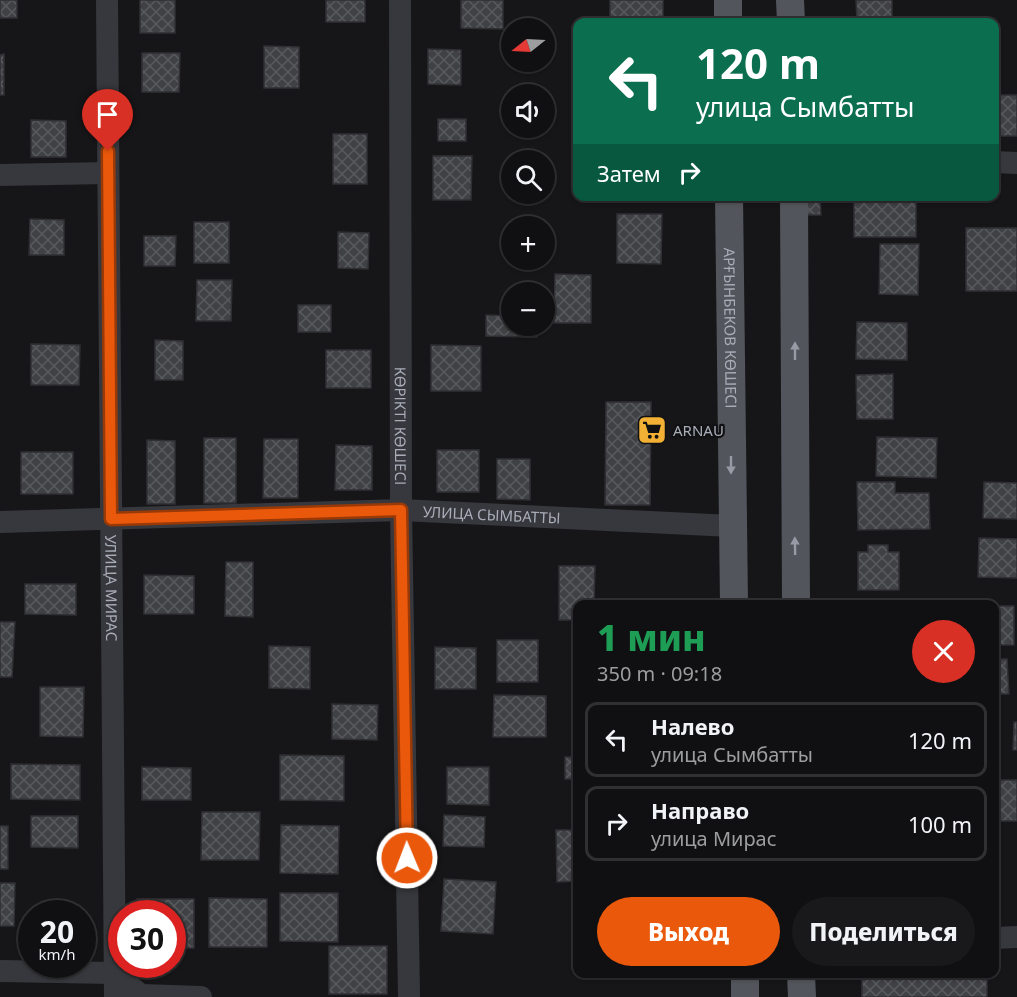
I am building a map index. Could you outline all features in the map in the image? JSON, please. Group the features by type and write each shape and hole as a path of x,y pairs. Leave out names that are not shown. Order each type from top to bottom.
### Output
{"main road":[{"path":"728,0 728,18"},
{"path":"790,0 791,18"},
{"name":"АРҒЫНБЕКОВ КӨШЕСІ","path":"729,201 734,600"},
{"path":"794,201 796,600"},
{"path":"745,978 745,997"},
{"path":"801,978 802,997"}],"street":[{"name":"УЛИЦА МИРАС","path":"107,0 114,900"},
{"name":"КӨРІКТІ КӨШЕСІ","path":"400,0 401,510 409,997"},
{"path":"999,162 1017,163"},
{"path":"0,175 108,173"},
{"name":"УЛИЦА СЫМБАТТЫ","path":"0,522 401,510 732,526"},
{"path":"999,938 1017,937"},
{"path":"0,971 108,973"},
{"name":"УЛИЦА МИРАС","path":"114,978 115,997"},
{"path":"120,978 141,995 201,997"}],"building":[{"path":"0,0 17,0 17,18 0,18"},
{"path":"140,0 175,0 175,33 140,33"},
{"path":"326,0 365,0 365,22 326,22"},
{"path":"461,0 503,0 501,29 461,28"},
{"path":"610,0 663,0 663,18 610,18"},
{"path":"856,0 892,0 892,18 857,18"},
{"path":"264,46 299,47 299,88 264,88"},
{"path":"428,49 461,50 461,85 428,84"},
{"path":"142,53 180,53 179,92 142,92"},
{"path":"4,54 4,95 0,95 0,55"},
{"path":"999,95 1017,95 1017,136 999,136"},
{"path":"438,119 466,119 466,141 438,141"},
{"path":"31,120 66,121 66,157 31,157"},
{"path":"333,134 367,134 367,184 333,184"},
{"path":"433,156 472,156 471,200 433,200"},
{"path":"806,201 820,201 821,215 807,215"},
{"path":"854,201 916,201 916,237 854,237"},
{"path":"617,214 662,214 661,264 617,263"},
{"path":"30,219 64,220 64,255 29,255"},
{"path":"194,222 229,222 229,263 194,263"},
{"path":"966,228 1017,228 1017,291 966,291"},
{"path":"338,232 369,233 368,269 338,268"},
{"path":"144,236 176,236 175,266 144,266"},
{"path":"880,244 919,244 918,295 879,294"},
{"path":"555,274 591,275 591,323 555,323"},
{"path":"197,280 232,280 231,321 196,321"},
{"path":"298,305 331,305 331,332 298,332"},
{"path":"486,315 501,316 501,336 537,337 486,336"},
{"path":"857,322 907,323 907,360 856,359"},
{"path":"155,340 183,341 183,380 155,380"},
{"path":"31,344 80,345 79,385 31,385"},
{"path":"431,345 481,346 481,391 431,391"},
{"path":"326,350 371,350 371,388 326,388"},
{"path":"893,374 893,419 857,419 856,375"},
{"path":"606,402 651,402 650,505 605,505"},
{"path":"877,437 937,438 936,478 876,476"},
{"path":"204,438 236,438 236,503 204,503"},
{"path":"264,439 298,439 298,498 263,498"},
{"path":"147,440 175,441 175,504 147,504"},
{"path":"336,445 372,446 372,490 335,490"},
{"path":"437,450 479,450 479,492 437,492"},
{"path":"21,452 73,452 73,494 21,494"},
{"path":"497,459 530,459 530,500 497,499"},
{"path":"857,482 895,482 895,493 929,493 930,529 858,530"},
{"path":"984,482 1017,483 1017,519 983,518"},
{"path":"979,538 1017,539 1017,578 978,577"},
{"path":"868,545 888,545 888,552 899,552 899,590 858,590 858,552 868,552"},
{"path":"226,562 253,562 253,617 225,616"},
{"path":"559,566 595,566 594,600 573,600 573,620 559,620"},
{"path":"144,575 194,576 194,614 144,614"},
{"path":"25,584 76,584 76,615 25,614"},
{"path":"999,606 1014,606 1014,645 999,645"},
{"path":"0,622 15,622 12,677 0,677"},
{"path":"497,640 538,640 538,682 497,682"},
{"path":"269,646 310,647 310,689 269,688"},
{"path":"435,647 476,648 476,689 435,689"},
{"path":"999,659 1007,659 1009,694 999,694"},
{"path":"40,687 84,687 83,737 40,736"},
{"path":"494,695 546,696 546,737 493,737"},
{"path":"332,704 378,705 377,740 332,739"},
{"path":"1014,722 1017,722 1017,750 1013,750"},
{"path":"280,755 344,756 344,801 280,800"},
{"path":"565,757 573,757 573,779 565,779"},
{"path":"11,764 80,765 80,800 11,799"},
{"path":"142,767 191,768 191,800 142,800"},
{"path":"447,767 489,767 489,805 447,804"},
{"path":"999,780 1017,780 1017,821 999,821"},
{"path":"202,812 260,812 259,860 201,860"},
{"path":"444,815 485,817 484,847 443,846"},
{"path":"31,816 78,816 78,848 31,847"},
{"path":"281,825 339,826 338,874 280,873"},
{"path":"0,826 8,826 8,869 0,869"},
{"path":"556,830 573,830 573,881 557,882"},
{"path":"444,879 496,882 493,934 441,931"},
{"path":"0,883 15,883 14,926 0,926"},
{"path":"280,893 338,893 338,942 280,941"},
{"path":"209,898 267,899 267,947 209,947"},
{"path":"194,899 194,948 186,948 186,900 137,900"},
{"path":"329,946 387,946 387,994 329,994"},
{"path":"862,978 987,978 987,997 862,997"}],"place":[{"name":"ARNAU","path":"652,430"}],"route":[{"path":"108,151 111,519 401,510 407,858"}]}
